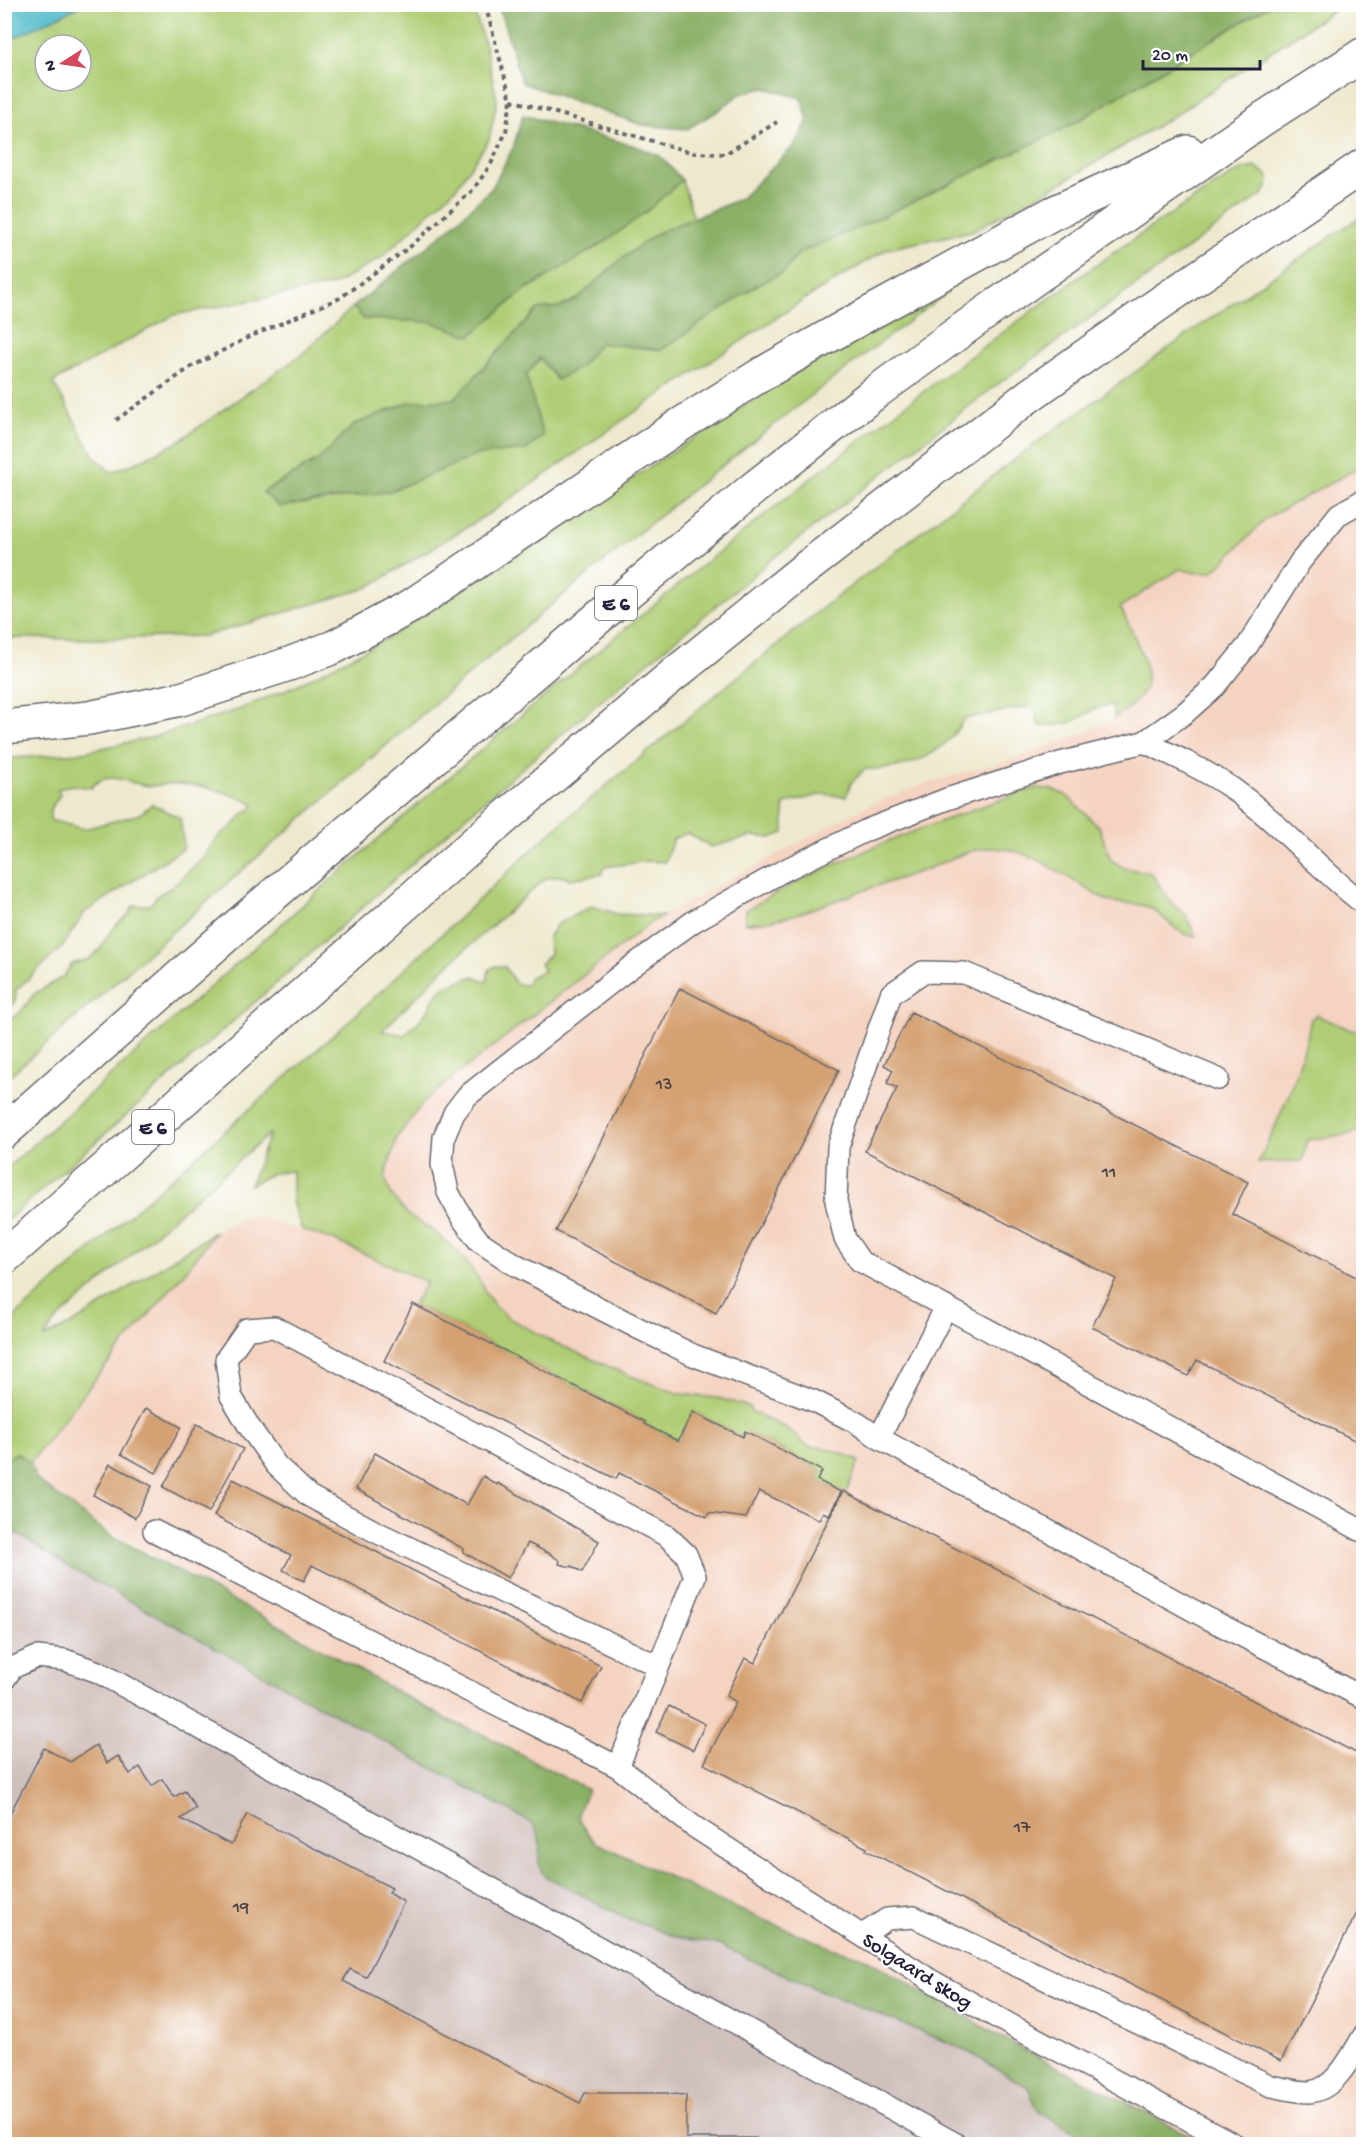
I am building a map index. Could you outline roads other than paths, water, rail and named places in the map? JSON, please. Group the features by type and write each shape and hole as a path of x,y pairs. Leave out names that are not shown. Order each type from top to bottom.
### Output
{"highway":[{"name":"E 6","path":"4,1132 238,925 754,488 876,392 966,327 1264,118 1364,54"},
{"name":"E 6","path":"4,728 89,718 181,699 334,647 411,606 683,423 841,329 1053,213 1264,118"},
{"name":"E 6","path":"4,1258 477,841 667,680 802,571 1030,395 1173,294 1364,165"}],"lane":[{"path":"1364,501 1339,514 1300,562 1248,645 1215,686 1185,713 1144,742 1059,763 947,799 867,830 781,872 694,921 627,970 467,1096 454,1113 444,1137 442,1164 448,1192 462,1218 479,1241 515,1265 693,1355 814,1401 1207,1618 1364,1698"},
{"path":"1144,742 1187,761 1233,789 1284,831 1364,904"},
{"path":"1218,1079 964,973 923,972 891,994 838,1148 836,1201 845,1239 860,1260 1364,1532"},
{"path":"879,1438 946,1307"},
{"path":"618,1767 695,1576 686,1554 667,1536 274,1327 247,1329 226,1359 231,1396 276,1465 309,1496 376,1532 658,1666"},
{"name":"Solgaard skog","path":"154,1531 618,1767 693,1826 933,1981 1234,2145"},
{"path":"4,1680 12,1668 37,1657 65,1660 98,1672 956,2145"},
{"path":"862,1935 887,1919 914,1917 1271,2086 1310,2092 1328,2086 1349,2060 1364,2035"}],"water":[{"path":"5,4 82,4 82,5 5,42"}]}
